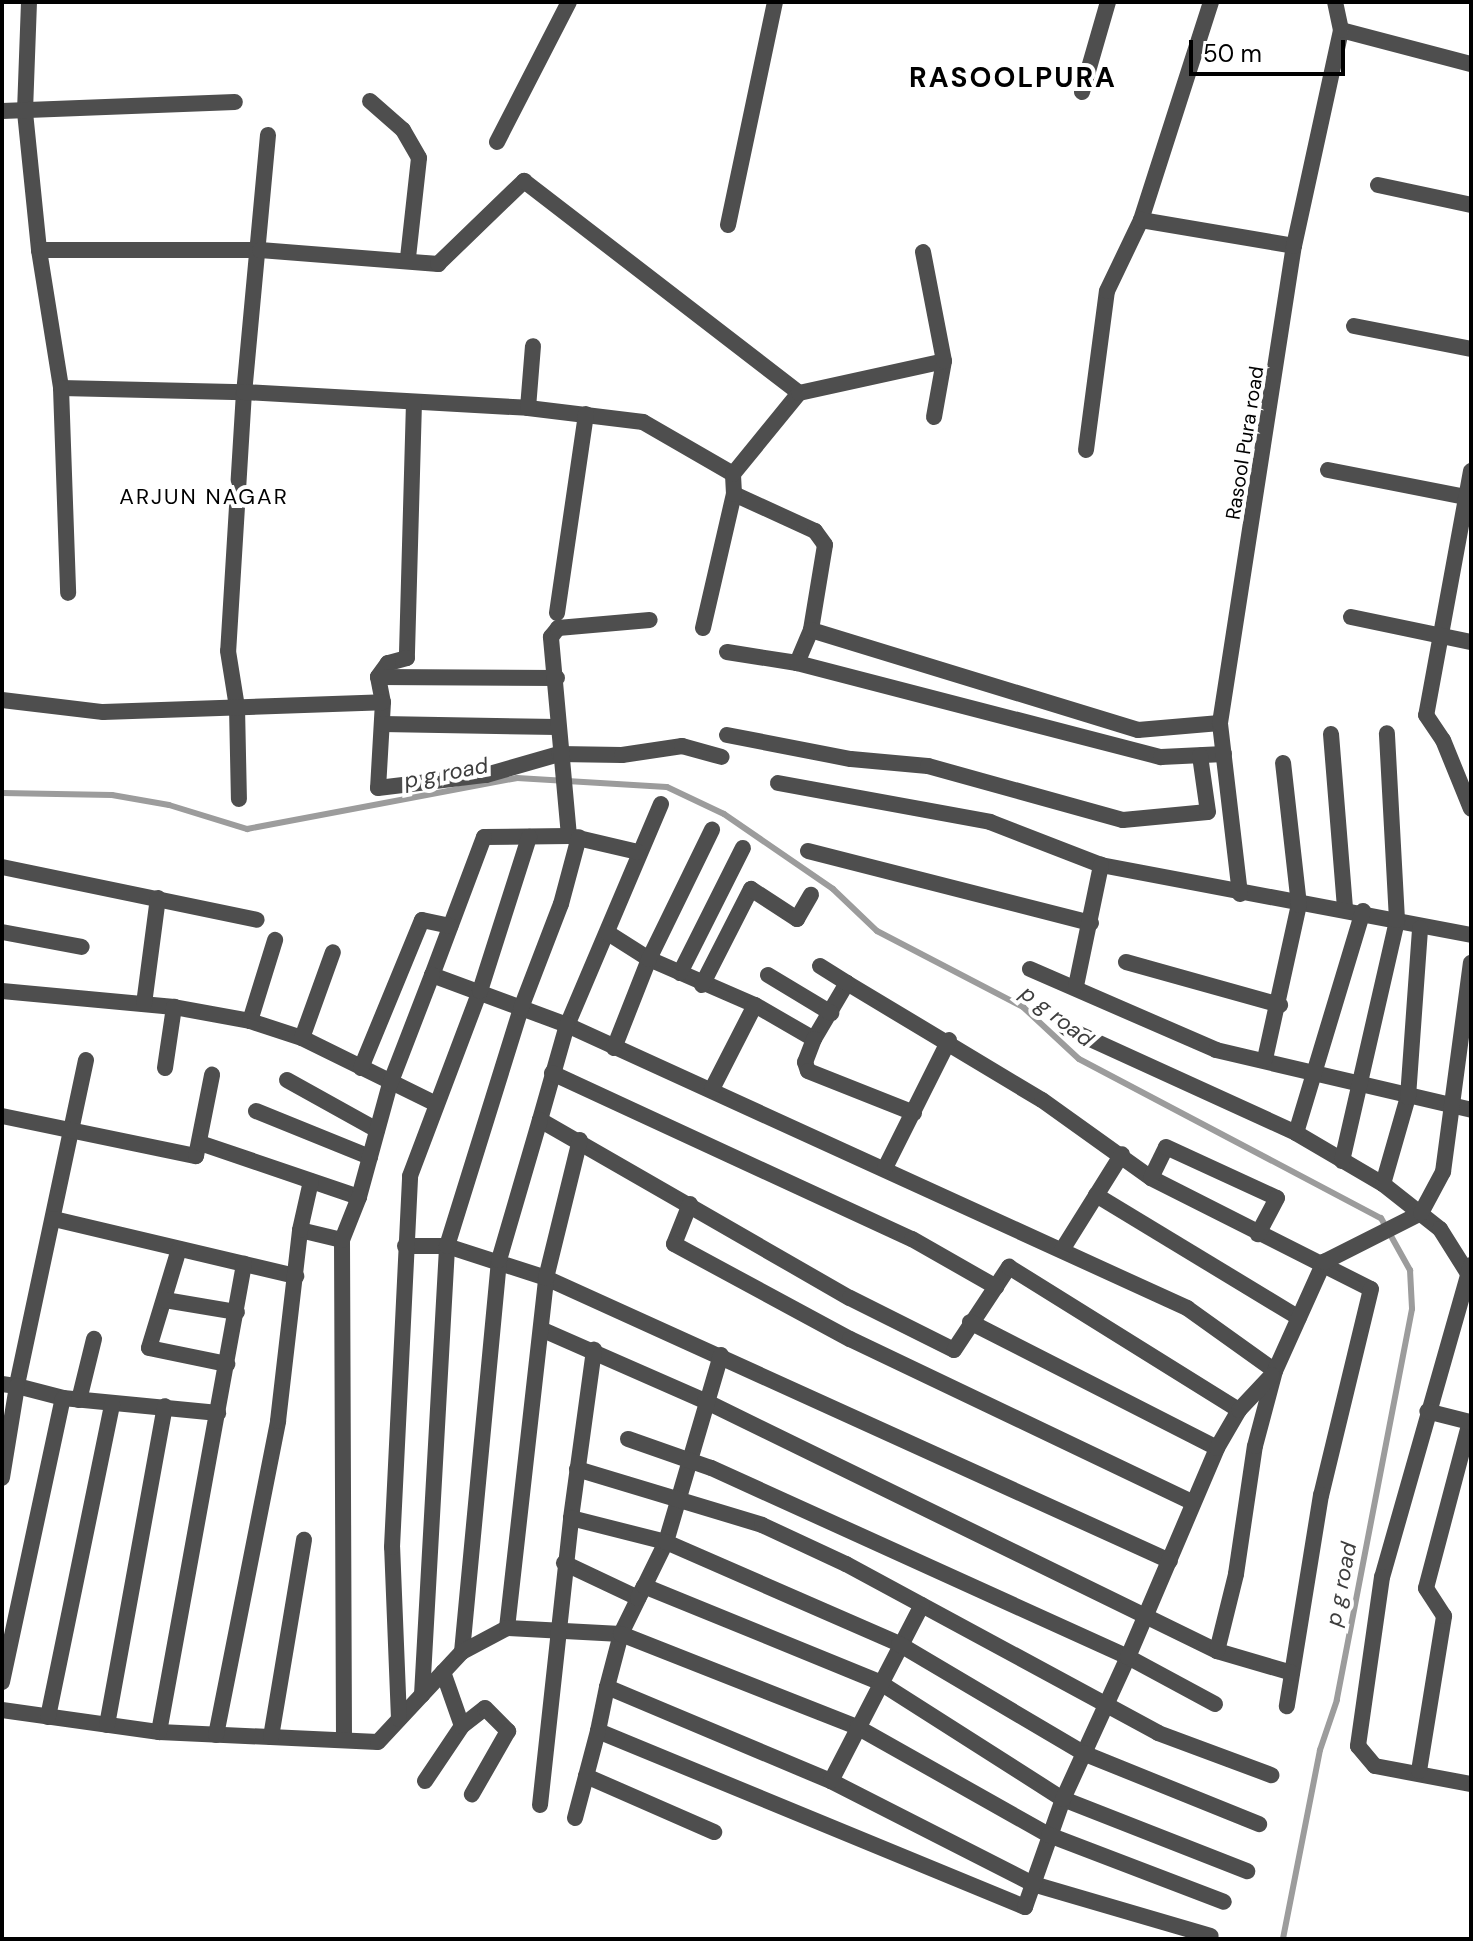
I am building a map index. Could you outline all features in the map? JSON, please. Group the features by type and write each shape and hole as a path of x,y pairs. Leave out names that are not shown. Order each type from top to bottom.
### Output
{"street":[{"path":"29,2 25,112 39,250 61,388 68,593"},
{"path":"497,142 569,2"},
{"path":"728,225 775,2"},
{"path":"1082,92 1108,2"},
{"path":"1086,450 1107,291 1141,220 1211,2"},
{"name":"Rasool Pura road","path":"1240,894 1220,723 1294,246 1341,30 1335,2"},
{"path":"1341,30 1471,64"},
{"path":"370,101 403,130 419,158 408,258"},
{"path":"2,111 235,102"},
{"path":"239,799 237,707 228,651 244,392 260,250 268,135"},
{"path":"39,250 260,250 408,258 438,264 524,181 799,393"},
{"path":"1378,185 1471,205"},
{"path":"1141,220 1294,246"},
{"path":"923,252 944,361 934,417"},
{"path":"1354,326 1471,349"},
{"path":"528,408 533,346"},
{"path":"703,628 734,494 733,474 799,393 944,361"},
{"path":"61,388 244,392 586,414 643,422 733,474"},
{"path":"414,402 407,658 388,663 378,677 383,702 378,788 486,775 560,757 622,755 682,746 722,757"},
{"path":"557,613 586,414"},
{"path":"1328,470 1469,498"},
{"path":"1471,471 1444,636 1426,715 1443,740 1471,809"},
{"path":"734,494 821,536 825,545 811,630 797,663"},
{"path":"1351,617 1471,642"},
{"path":"422,1695 447,1246 521,1008 561,904 574,836 565,807 557,727 557,678 551,637 558,628 650,620"},
{"path":"811,630 1138,730 1220,723"},
{"path":"727,652 797,663 1108,746 1161,757 1224,754"},
{"path":"378,677 557,678"},
{"path":"2,700 103,712 383,702"},
{"path":"382,724 557,727"},
{"path":"1342,1161 1397,920 1387,733"},
{"path":"1331,734 1345,909"},
{"path":"727,735 851,759 928,766 1123,820 1208,812 1200,756"},
{"path":"1265,1059 1280,1005 1299,905 1283,763"},
{"path":"778,783 990,822 1101,865 1299,905 1363,911 1420,928 1471,935"},
{"path":"462,1652 499,1260 567,1025 661,804"},
{"path":"614,1048 649,959 712,830"},
{"path":"344,1740 342,1240 359,1197 390,1084 484,837 574,836 638,852"},
{"path":"399,1719 392,1547 410,1176 434,1103 480,991 529,837"},
{"path":"680,973 743,848"},
{"path":"808,851 1091,923"},
{"path":"1076,986 1101,865"},
{"path":"2,867 257,920"},
{"path":"702,985 751,889 797,919 811,895"},
{"path":"144,1004 158,898"},
{"path":"1296,1133 1363,911"},
{"path":"361,1068 422,920 450,926"},
{"path":"1383,1184 1408,1097 1420,928"},
{"path":"2,932 82,947"},
{"path":"608,933 649,959 702,985 755,1005 814,1039"},
{"path":"250,1021 275,940"},
{"path":"302,1038 333,952"},
{"path":"1126,962 1280,1005"},
{"path":"1217,1651 1236,1574 1255,1446 1275,1371 1324,1262 1421,1213 1443,1172 1463,1110 1471,963"},
{"path":"820,966 949,1040 1122,1154 1151,1178 1258,1234 1324,1262 1371,1289 1321,1495 1287,1706"},
{"path":"1030,969 1076,986 1216,1050 1265,1059 1361,1087 1463,1110"},
{"path":"432,975 567,1025 1187,1308 1275,1371"},
{"path":"768,975 831,1013"},
{"path":"847,983 814,1039 805,1062 808,1071 914,1113"},
{"path":"2,991 174,1007 250,1021 302,1038 434,1103"},
{"path":"712,1089 755,1005"},
{"path":"165,1068 174,1007"},
{"path":"1066,1028 1296,1133 1383,1184 1440,1229 1470,1270 1467,1299 1427,1411 1382,1577 1358,1746 1375,1766 1419,1771 1471,1784"},
{"path":"885,1168 949,1040"},
{"path":"2,1478 10,1385 54,1219 86,1060"},
{"path":"552,1073 912,1239 996,1287"},
{"path":"2,1116 196,1156 212,1075"},
{"path":"287,1080 377,1130"},
{"path":"256,1111 370,1157"},
{"path":"540,1120 580,1140 850,1298 954,1350 1009,1267 1239,1410"},
{"path":"507,1628 543,1330 546,1278 580,1140"},
{"path":"200,1143 359,1197"},
{"path":"1151,1178 1166,1147 1277,1198 1258,1234"},
{"path":"1062,1250 1122,1154"},
{"path":"216,1735 278,1421 300,1230 311,1181"},
{"path":"1096,1195 1299,1318"},
{"path":"690,1204 674,1244 850,1339 1191,1502"},
{"path":"54,1219 296,1276"},
{"path":"300,1230 342,1240"},
{"path":"405,1246 447,1246 499,1260 546,1278 1170,1561"},
{"path":"179,1249 149,1348 227,1364"},
{"path":"159,1732 244,1264"},
{"path":"165,1300 237,1312"},
{"path":"970,1322 1217,1448"},
{"path":"543,1330 705,1401 1217,1651 1292,1673"},
{"path":"2,1682 71,1399 94,1339"},
{"path":"540,1805 553,1710 556,1628 594,1350"},
{"path":"575,1818 621,1634 666,1542 675,1498 721,1355"},
{"path":"598,1731 1025,1907 1063,1799 1146,1618 1191,1502 1239,1410 1275,1371"},
{"path":"10,1385 71,1399 218,1413"},
{"path":"48,1717 112,1404"},
{"path":"107,1725 165,1406"},
{"path":"1419,1771 1444,1616 1426,1588 1470,1422 1427,1411"},
{"path":"628,1439 687,1460 1128,1657 1215,1704"},
{"path":"577,1469 762,1525 922,1605 1107,1708 1158,1733 1271,1775"},
{"path":"571,1518 666,1542 899,1644 1083,1753 1259,1824"},
{"path":"271,1737 304,1540"},
{"path":"564,1563 638,1598"},
{"path":"638,1598 644,1586 879,1682 1063,1799 1247,1871"},
{"path":"831,1781 879,1682 922,1605"},
{"path":"2,1710 159,1732 378,1742 462,1652 507,1628 556,1628 621,1634 857,1727 1049,1835 1224,1902"},
{"path":"443,1672 462,1726"},
{"path":"607,1687 831,1781 1033,1884 1211,1936"},
{"path":"425,1781 462,1726 485,1708 508,1731 472,1794"},
{"path":"586,1776 714,1832"}],"waterway":[{"name":"p g road","path":"2,793 112,795 169,805 247,829 517,778 667,787 724,814 833,889 877,931 1023,1007 1079,1059 1381,1218 1410,1270 1412,1309 1337,1700 1320,1750 1283,1939"}],"district":[{"name":"RASOOLPURA","path":"1013,78"},
{"name":"ARJUN NAGAR","path":"204,497"}]}
